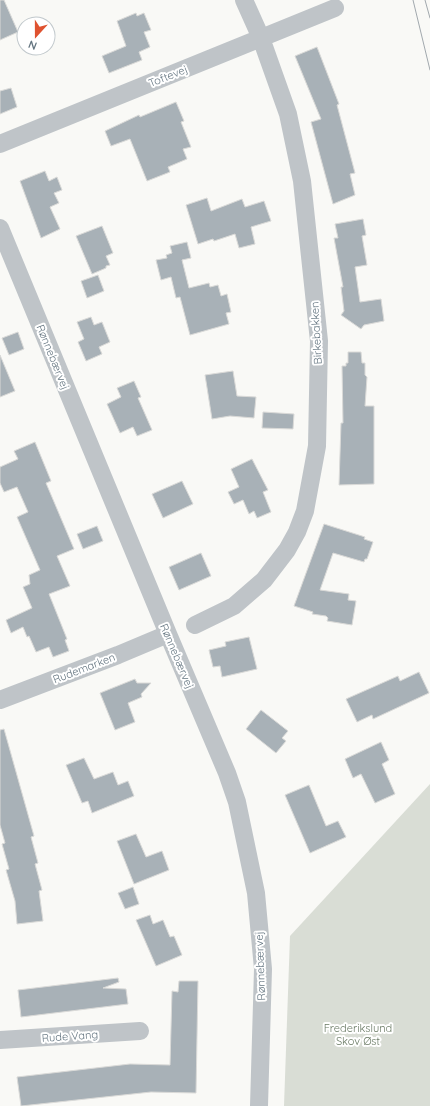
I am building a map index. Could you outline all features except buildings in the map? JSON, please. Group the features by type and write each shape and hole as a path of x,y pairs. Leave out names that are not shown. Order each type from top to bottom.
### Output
{"street":[{"name":"Birkebakken","path":"195,625 234,606 264,580 287,550 298,532 305,511 317,446 319,341 302,181 288,114 261,38 244,0"},
{"name":"Toftevej","path":"0,144 335,8"},
{"name":"Rønnebærvej","path":"0,228 234,792 256,893 263,969 259,1106"},
{"name":"Rudemarken","path":"0,700 118,655 168,634"},
{"name":"Rude Vang","path":"0,1040 140,1031"}],"green space":[{"name":"Frederikslund Skov Øst","path":"430,784 430,1106 284,1106 290,936"}],"tram line":[{"path":"413,0 430,70"},
{"path":"425,0 430,18"}]}
